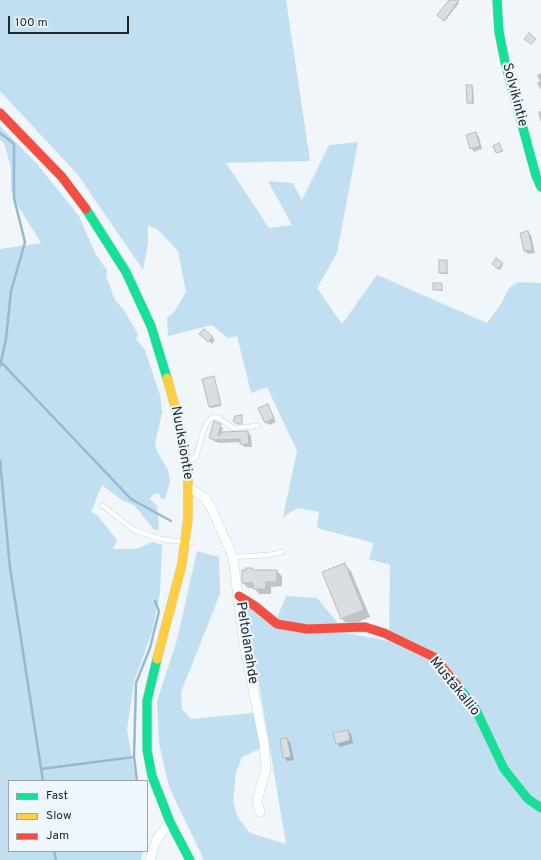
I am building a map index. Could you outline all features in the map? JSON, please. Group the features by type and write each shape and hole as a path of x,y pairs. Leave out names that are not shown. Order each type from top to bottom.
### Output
{"street":[{"name":"Solvikintie","path":"496,0 499,32 505,62 536,176 541,187"},
{"name":"Nuuksiontie","path":"0,113 39,152 76,194 107,240 126,272 139,298 160,351 176,410 187,462 189,488 189,542 151,680 146,711 147,750 152,776 170,822 190,860"},
{"name":"Peltolanahde","path":"189,488 204,496 210,505 233,557 244,645 264,742 266,769 257,801 260,812"},
{"name":"Mustakallio","path":"239,596 255,606 277,624 307,629 365,628 391,636 434,657 475,708 504,769 528,799 541,808"},
{"path":"150,860 157,839 170,822"}],"lane":[{"path":"187,462 196,457 203,432 208,421 213,417 219,418 233,428 258,426"},
{"path":"102,505 134,530 160,539 189,542"},
{"path":"233,557 282,552"}],"shaded area":[{"path":"0,0 286,0 310,161 226,163 269,228 292,225 268,181 293,183 302,200 329,145 358,142 337,253 317,288 342,324 377,275 487,323 501,304 509,288 518,282 541,283 541,860 204,860 169,787 159,743 157,701 177,640 197,551 219,557 220,594 181,692 182,709 191,719 253,713 261,748 242,757 236,773 233,802 238,818 250,833 286,844 244,595 277,618 286,596 317,598 346,633 389,641 390,565 369,559 374,543 317,528 319,512 298,508 283,517 297,451 267,387 251,393 237,336 228,338 212,325 168,336 167,318 174,312 186,292 178,251 158,230 148,225 148,243 143,270 78,175 0,91"},
{"path":"0,126 38,165 79,216 96,255 107,270 106,276 115,300 124,310 138,334 136,339 145,350 160,395 162,413 155,444 157,451 168,470 170,482 165,499 161,499 159,493 154,494 150,499 157,506 159,530 154,530 135,506 122,500 102,485 91,512 98,516 117,540 113,549 136,549 153,542 162,545 160,593 152,632 134,682 127,730 136,780 8,780 8,852 143,852 141,860 0,860 0,249 41,243 18,206 11,190 11,168 4,143 0,140"}],"building":[{"path":"449,0 459,0 444,21 437,15"},
{"path":"529,33 536,39 531,44 524,39"},
{"path":"466,85 472,85 473,103 467,103"},
{"path":"476,132 480,146 470,149 466,135"},
{"path":"499,143 503,151 496,153 493,146"},
{"path":"528,231 533,250 524,251 520,233"},
{"path":"496,258 503,263 498,269 492,264"},
{"path":"439,260 447,260 447,273 439,273"},
{"path":"433,283 442,283 442,290 433,290"},
{"path":"204,329 213,337 208,342 199,334"},
{"path":"214,376 221,404 209,407 202,379"},
{"path":"268,404 274,418 265,423 258,408"},
{"path":"242,415 242,424 238,424 233,421 235,416"},
{"path":"214,421 221,424 218,436 223,432 248,431 249,444 240,444 240,439 215,440 209,438"},
{"path":"345,563 364,610 341,619 322,572"},
{"path":"246,568 253,568 253,570 277,570 277,582 266,582 266,589 253,589 253,583 242,583 242,570 246,570"},
{"path":"348,730 350,740 336,744 333,733"},
{"path":"287,738 291,757 283,758 280,739"}],"waterway":[{"path":"0,133 14,144 14,198 25,242 11,291 6,339 0,366"},
{"path":"1,362 131,499 171,521"},
{"path":"0,460 10,568 43,780"},
{"path":"137,780 134,757 136,683 150,648 159,611 155,601"},
{"path":"41,769 134,757"},
{"path":"54,852 56,860"}],"traffic: fast":[{"path":"497,0 499,32 505,62 536,176 541,187"},
{"path":"86,209 126,272 151,326 167,378"},
{"path":"157,659 147,701 147,750 152,776 170,822 190,860"},
{"path":"457,685 475,708 504,769 528,799 541,808"}],"traffic: slow":[{"path":"157,659 182,564 188,518 188,471 176,410 167,378"}],"traffic: jam":[{"path":"0,113 62,177 86,209"},
{"path":"239,596 255,606 277,624 307,629 365,627 384,633 434,657 457,685"}]}
